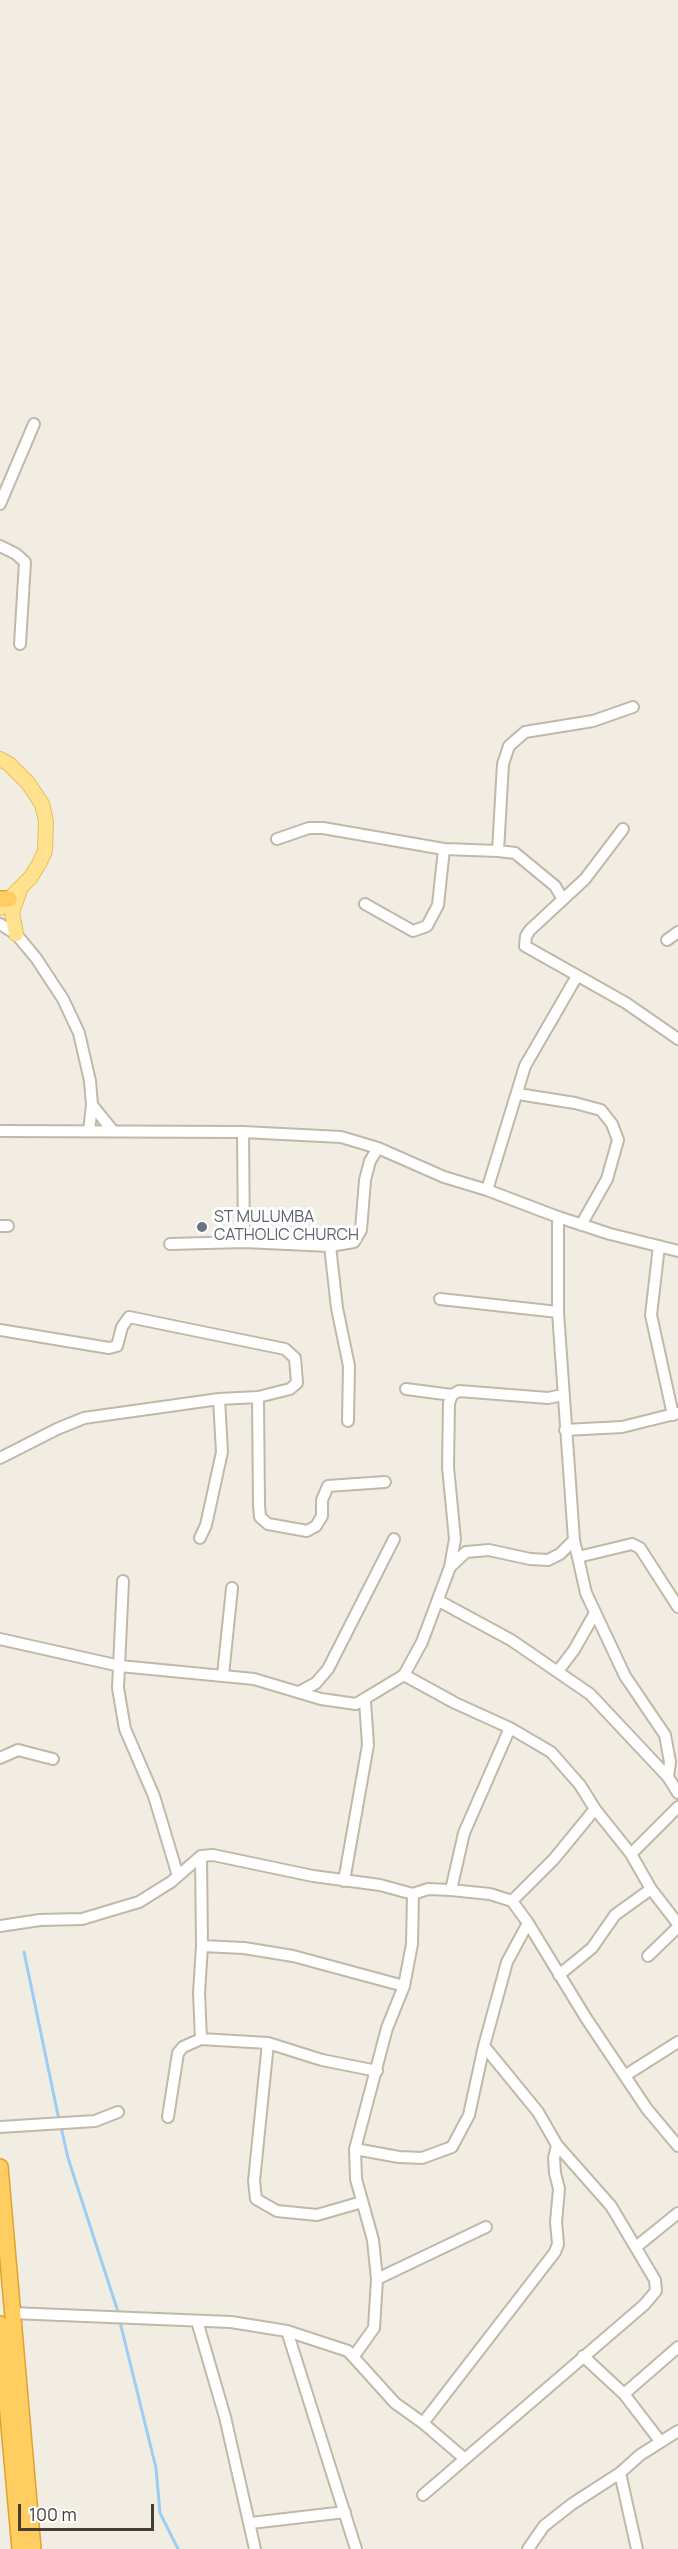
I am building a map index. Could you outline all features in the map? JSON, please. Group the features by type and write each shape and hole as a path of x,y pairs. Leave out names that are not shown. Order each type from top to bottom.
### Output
{"highway":[{"path":"0,2167 33,2549"},
{"path":"0,2324 20,2549"}],"main road":[{"path":"0,759 9,764 28,783 42,804 46,821 45,850 31,877 3,902"},
{"path":"16,934 12,912 21,886"}],"street":[{"path":"0,504 34,424"},
{"path":"0,546 16,554 25,562 20,644"},
{"path":"498,850 503,764 508,746 525,732 594,721 633,706"},
{"path":"277,839 309,828 323,828 444,849 498,850 515,854 555,886 562,898"},
{"path":"623,829 585,879 530,930 526,936 525,946 626,1003 678,1039"},
{"path":"365,904 413,931 426,926 438,905 444,849"},
{"path":"0,924 16,934 63,999 79,1032 90,1081 92,1105 89,1131"},
{"path":"667,940 678,932"},
{"path":"487,1190 525,1066 577,976"},
{"path":"518,1094 575,1103 601,1110 612,1124 618,1140 607,1179 581,1225"},
{"path":"92,1105 113,1131"},
{"path":"0,1131 243,1132 341,1137 378,1148 444,1177 487,1190 581,1225 678,1251"},
{"path":"243,1132 244,1242"},
{"path":"170,1244 244,1242 330,1246 354,1242 361,1230 364,1180 370,1161 378,1148"},
{"path":"558,1217 558,1312 574,1540 586,1593 595,1613 625,1676 665,1735 670,1762 668,1777"},
{"path":"330,1246 337,1308 350,1366 348,1421"},
{"path":"565,1430 622,1427 676,1414 651,1315 659,1246"},
{"path":"440,1299 558,1312"},
{"path":"0,1330 109,1348 117,1346 122,1327 129,1317 285,1349 295,1358 297,1383 290,1389 258,1397 219,1399 84,1418 0,1458"},
{"path":"406,1389 452,1395"},
{"path":"0,1639 120,1666 254,1679 301,1691 321,1699 356,1704 364,1701 404,1675 422,1642 450,1567 455,1539 448,1467 449,1402 452,1395 459,1391 548,1398 563,1395"},
{"path":"258,1397 259,1505 260,1517 268,1524 308,1531 316,1526 322,1516 322,1500 328,1486 386,1482"},
{"path":"200,1538 206,1525 222,1452 219,1399"},
{"path":"301,1691 316,1683 328,1669 394,1539"},
{"path":"455,1539 466,1552"},
{"path":"450,1567 466,1552 489,1550 530,1559 548,1560 560,1554 574,1540"},
{"path":"578,1557 632,1544 640,1548 678,1607"},
{"path":"123,1581 118,1688 125,1730 154,1796 178,1876"},
{"path":"223,1675 232,1588"},
{"path":"439,1601 511,1640 590,1694 668,1777 678,1793"},
{"path":"558,1671 574,1650 595,1613"},
{"path":"404,1675 455,1703 510,1728 551,1752 580,1785 595,1809 631,1854 651,1889 678,1926 648,1956"},
{"path":"345,1881 368,1745 364,1701"},
{"path":"451,1890 464,1833 510,1728"},
{"path":"0,1758 18,1750 53,1759"},
{"path":"512,1900 554,1859 595,1809"},
{"path":"631,1854 677,1812"},
{"path":"0,1926 40,1920 82,1919 139,1902 178,1876 201,1856 213,1855 345,1881 380,1885 412,1894 428,1889 451,1890 490,1894 512,1900 647,2109 678,2146"},
{"path":"201,1856 202,1946 199,1993 201,2039"},
{"path":"559,1975 592,1948 615,1915 651,1889"},
{"path":"354,2356 374,2328 376,2279 373,2240 356,2179 355,2149 387,2028 404,1986 412,1944 412,1894"},
{"path":"355,2149 399,2157 422,2158 452,2147 470,2115 484,2046 507,1962 528,1923"},
{"path":"202,1946 244,1948 293,1956 404,1986"},
{"path":"168,2117 178,2053 183,2047 201,2039 268,2043 322,2060 377,2071"},
{"path":"626,2075 678,2042"},
{"path":"268,2043 255,2181 256,2199 277,2211 317,2215 362,2202"},
{"path":"423,2495 644,2305 656,2290 656,2280 611,2206 557,2145 538,2112 484,2046"},
{"path":"0,2127 95,2121 118,2112"},
{"path":"423,2423 555,2252 558,2244 556,2222 560,2189 555,2172 557,2145"},
{"path":"636,2247 678,2213"},
{"path":"376,2279 486,2227"},
{"path":"12,2313 231,2322 287,2331 348,2351 395,2403 423,2423 465,2459"},
{"path":"197,2321 225,2417 251,2523 255,2549"},
{"path":"287,2331 356,2549"},
{"path":"624,2394 678,2348"},
{"path":"584,2356 624,2394 660,2441"},
{"path":"528,2549 544,2526 572,2504 620,2473 640,2455 678,2431"},
{"path":"620,2473 637,2549"},
{"path":"251,2523 345,2512"}],"waterway":[{"path":"24,1952 59,2120"},
{"path":"61,2127 68,2158 119,2315"},
{"path":"120,2322 156,2468 160,2513 178,2549"}],"place":[{"name":"ST MULUMBA CATHOLIC CHURCH","path":"202,1227"}]}
